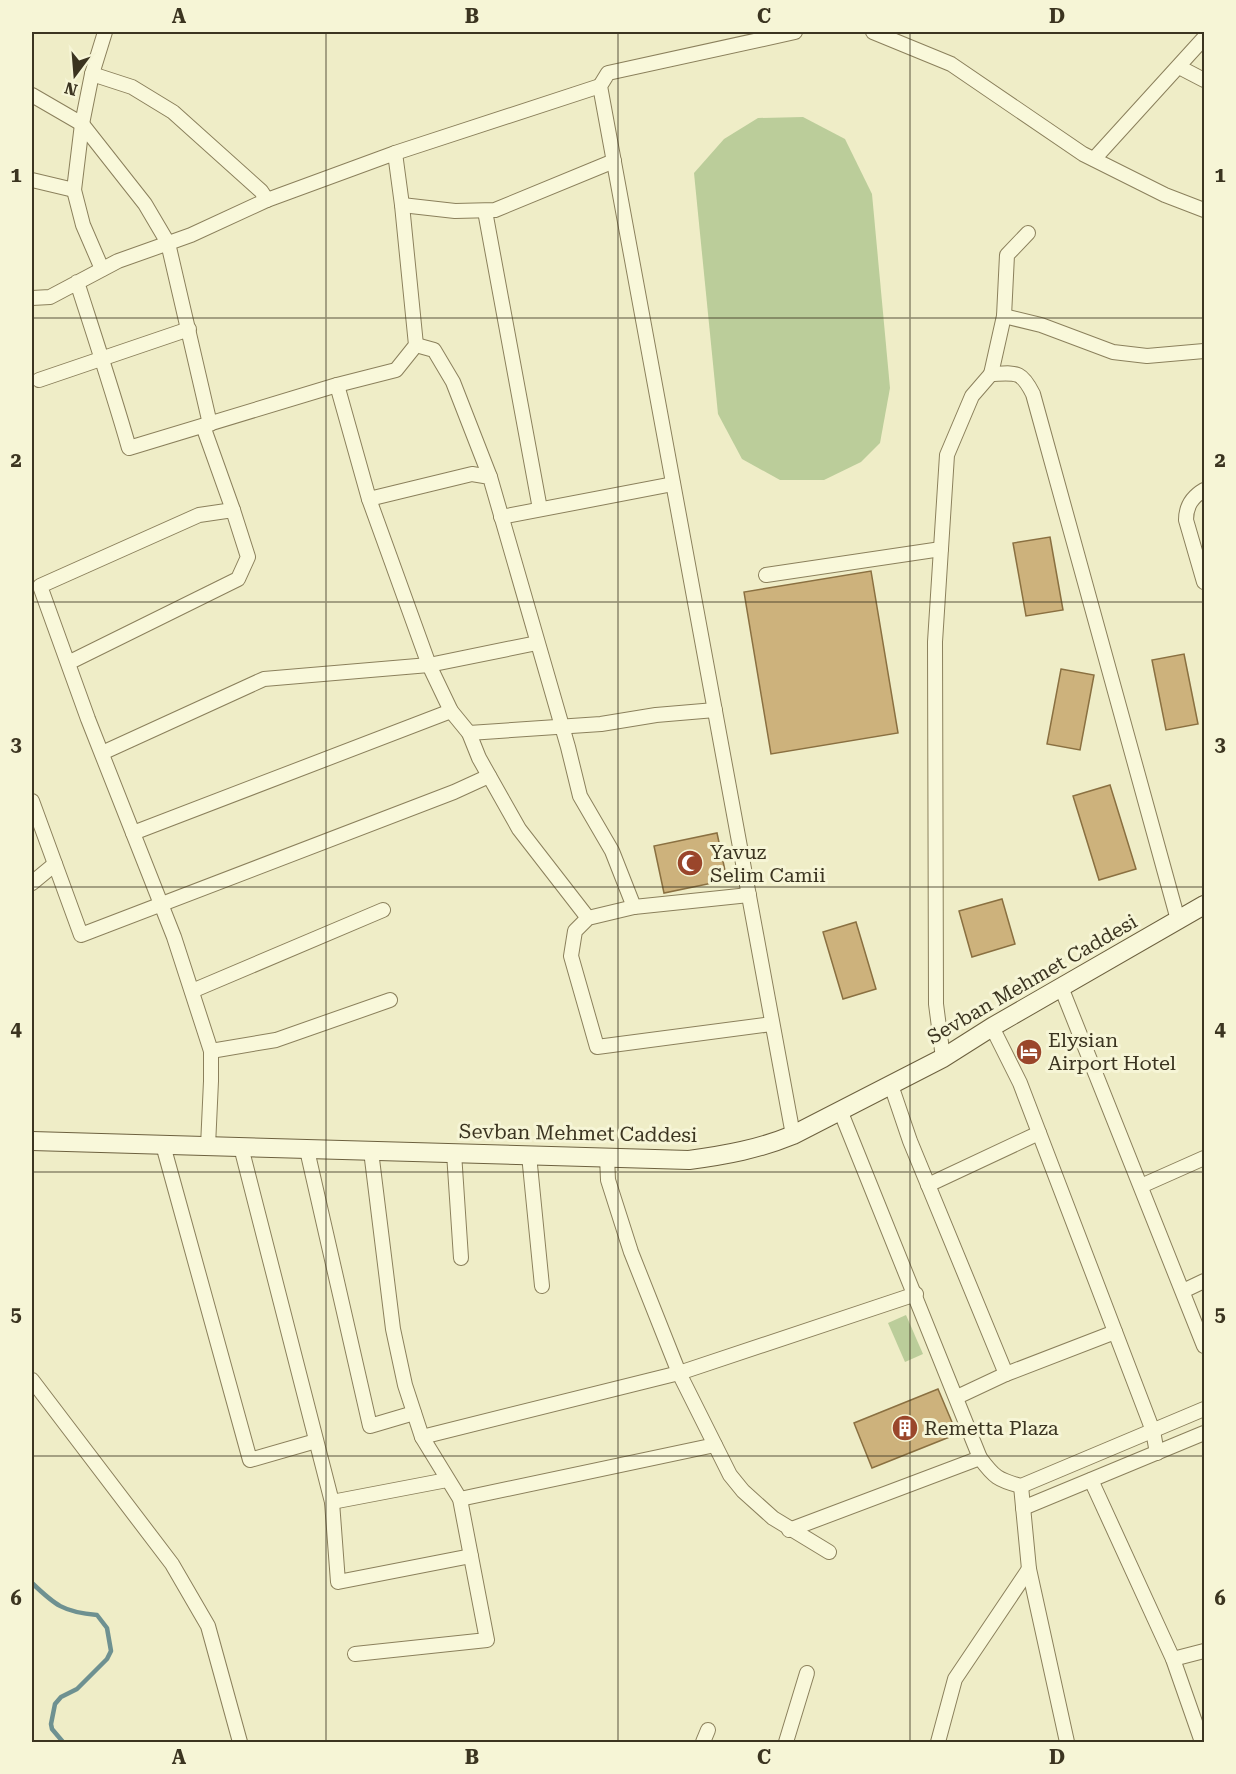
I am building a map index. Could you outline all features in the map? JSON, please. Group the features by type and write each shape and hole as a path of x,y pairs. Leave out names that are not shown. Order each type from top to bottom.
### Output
{"main road":[{"name":"Sevban Mehmet Caddesi","path":"32,1141 689,1160 739,1153 793,1135 840,1110 867,1099 943,1058 992,1027 1204,905"}],"street":[{"path":"102,269 83,225 74,190 82,124 92,74 105,32"},
{"path":"32,298 50,297 118,261 168,243 267,200 395,153 600,86 608,73 795,32"},
{"path":"873,32 951,64 1094,159 1165,195 1204,210"},
{"path":"1094,159 1204,38"},
{"path":"1179,67 1204,80"},
{"path":"92,74 132,87 173,112 261,191 267,200"},
{"path":"600,86 793,1135"},
{"path":"32,95 82,124 145,204 168,243 189,329 206,425 248,557 238,579 68,663"},
{"path":"77,282 109,376 129,448 337,385 396,370 416,345 395,153"},
{"path":"402,205 455,211 495,210 614,161"},
{"path":"32,180 74,190"},
{"path":"485,211 540,509"},
{"path":"943,1058 936,1004 934,642 946,455 972,396 991,374 1004,316 1007,255 1028,233"},
{"path":"1004,316 1041,325 1113,352 1147,356 1204,351"},
{"path":"39,380 189,329"},
{"path":"416,345 434,350 453,382 490,477 580,796 612,851 634,907"},
{"path":"991,374 1014,373 1025,379 1033,394 1178,920"},
{"path":"337,385 369,499 429,665 451,711 469,734 479,758 519,829 588,918"},
{"path":"369,499 472,474 490,477"},
{"path":"501,517 673,484"},
{"path":"1204,490 1192,499 1186,512 1186,520 1204,582"},
{"path":"208,1146 210,1051 192,991 40,586 199,514 233,510"},
{"path":"766,575 940,549"},
{"path":"102,753 264,679 429,665 537,643"},
{"path":"469,734 601,724 656,715 715,710"},
{"path":"133,833 451,711"},
{"path":"32,801 81,935 454,792 489,776"},
{"path":"32,884 55,864"},
{"path":"749,895 634,907 588,918 576,931 571,956 597,1047 772,1024"},
{"path":"192,991 383,910"},
{"path":"1062,987 1204,1346"},
{"path":"210,1051 276,1040 390,1000"},
{"path":"992,1027 1020,1083 1152,1431 1157,1453"},
{"path":"891,1085 910,1141 1006,1374"},
{"path":"840,1110 980,1458 1000,1480 1021,1486 1204,1409"},
{"path":"928,1185 1039,1133"},
{"path":"163,1145 250,1460 316,1441"},
{"path":"241,1147 332,1502 338,1582 471,1556"},
{"path":"307,1149 370,1426 414,1413"},
{"path":"355,1653 487,1640 460,1499 422,1437 405,1385 393,1329 371,1151"},
{"path":"454,1153 461,1258"},
{"path":"529,1155 542,1286"},
{"path":"607,1157 608,1180 631,1252 679,1373 730,1475 743,1491 773,1518 789,1530 829,1552"},
{"path":"1141,1186 1204,1158"},
{"path":"1183,1291 1204,1281"},
{"path":"422,1437 679,1373 915,1294"},
{"path":"957,1397 1006,1374 1115,1332"},
{"path":"32,1380 172,1564 208,1626 240,1743"},
{"path":"1023,1508 1204,1433"},
{"path":"460,1499 715,1445"},
{"path":"789,1530 980,1458"},
{"path":"332,1502 447,1480"},
{"path":"1091,1480 1173,1659 1202,1743"},
{"path":"1021,1486 1029,1569 1067,1743"},
{"path":"938,1743 955,1679 1029,1569"},
{"path":"1173,1659 1204,1651"},
{"path":"786,1743 807,1673"}],"green space":[{"path":"803,117 845,139 872,194 890,388 880,443 861,462 824,480 780,480 742,459 718,414 694,173 724,139 758,118"},
{"path":"906,1315 923,1354 905,1362 888,1323"}],"building":[{"path":"1050,537 1063,610 1026,616 1013,543"},
{"path":"871,571 898,733 771,754 744,592"},
{"path":"1184,654 1198,724 1166,730 1152,660"},
{"path":"1061,669 1094,675 1080,750 1047,744"},
{"path":"1110,785 1136,869 1099,880 1073,796"},
{"name":"Yavuz Selim Camii","path":"717,833 727,880 664,893 654,846"},
{"path":"1002,899 1015,944 972,957 959,911"},
{"path":"856,922 876,989 843,999 823,932"},
{"name":"Remetta Plaza","path":"938,1389 957,1434 872,1468 854,1423"}],"waterway":[{"path":"32,1583 60,1606 76,1612 97,1615 107,1628 111,1651 107,1659 77,1689 61,1697 55,1704 52,1729 63,1742"}],"place":[{"name":"Yavuz Selim Camii","path":"690,863"},
{"name":"Elysian Airport Hotel","path":"1029,1052"},
{"name":"Remetta Plaza","path":"905,1428"}]}
